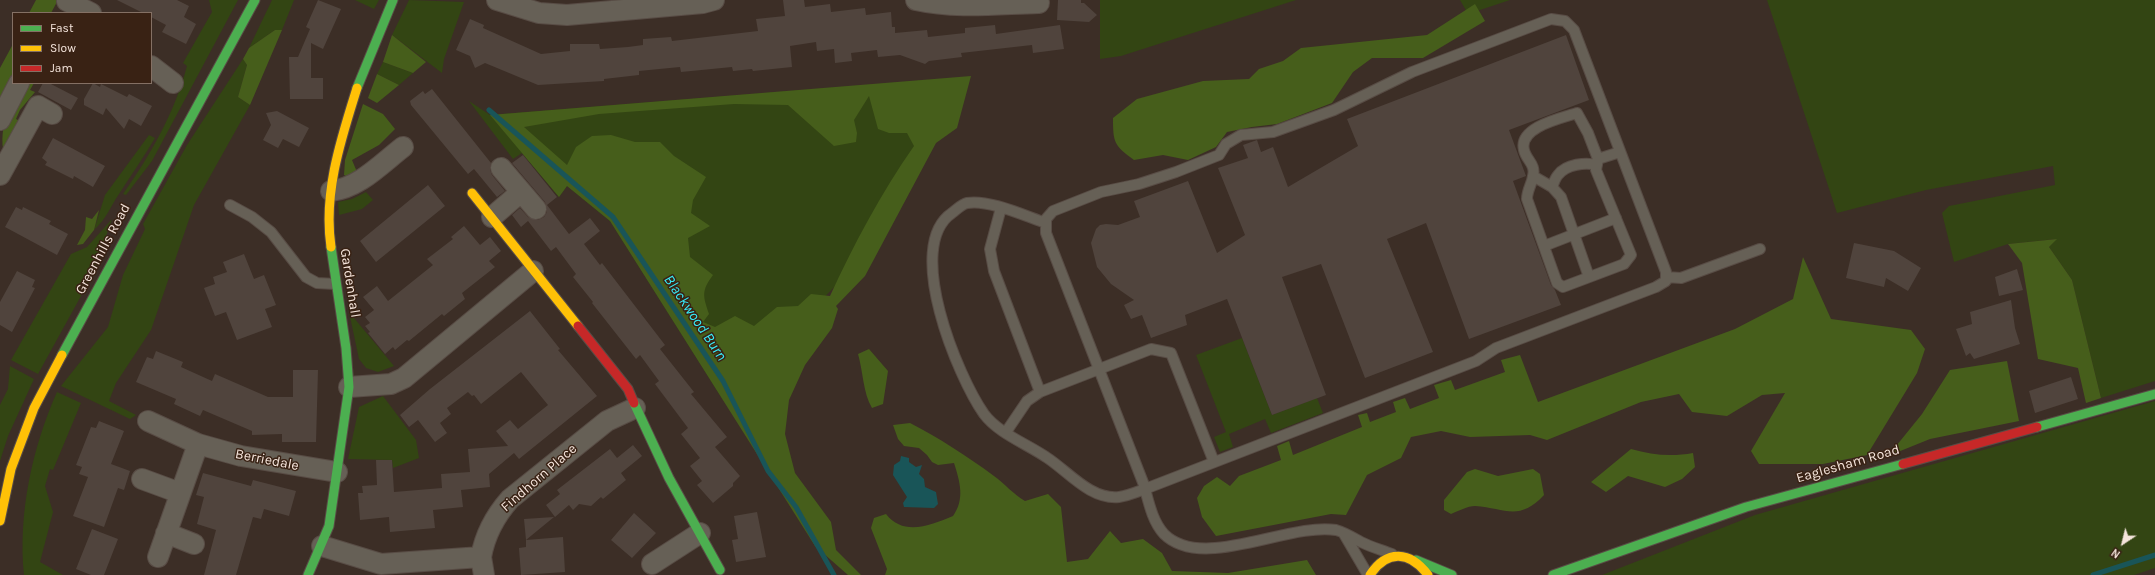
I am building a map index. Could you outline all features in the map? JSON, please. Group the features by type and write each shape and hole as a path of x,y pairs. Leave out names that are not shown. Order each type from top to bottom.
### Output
{"street":[{"name":"Greenhills Road","path":"0,521 11,469 34,408 146,198 255,0"},
{"name":"Gardenhall","path":"308,575 322,546 329,526 349,387 346,348 335,284 328,226 331,191 340,142 358,85 394,0"},
{"path":"497,0 539,13 567,14 640,4 703,3 714,0"},
{"path":"916,0 935,4 959,6 1008,2 1039,3"},
{"path":"65,5 88,12"},
{"path":"152,67 173,83"},
{"path":"0,120 18,84"},
{"path":"1,170 38,106 52,114"},
{"path":"331,191 353,185 403,147"},
{"path":"501,168 536,209"},
{"path":"472,192 533,271 628,389 635,408 669,478 720,570"},
{"path":"492,217 521,192"},
{"path":"349,387 391,384 404,378 533,271"},
{"name":"Eaglesham Road","path":"1553,575 1746,507 2155,394"},
{"name":"Findhorn Place","path":"322,546 381,564 482,566 489,530 498,514 510,499 607,421 635,408"},
{"name":"Berriedale","path":"148,421 198,444 241,456 337,472"},
{"path":"158,558 198,444"},
{"path":"142,479 180,493"},
{"path":"166,533 194,544"},
{"path":"652,564 700,533"},
{"path":"1369,575 1384,560 1398,556 1415,560 1452,575"},
{"path":"1415,560 1423,566 1428,575"}],"lane":[{"path":"1046,223 989,204 966,203 944,218 935,236 932,256 934,288 946,332 963,380 985,416 1006,432 1046,457 1084,487 1104,496 1119,497 1145,489 1476,361 1496,348 1656,287 1666,281 1666,272 1574,30 1565,21 1551,20 1412,72 1334,110 1273,132 1241,135 1226,144 1219,155 1176,172 1101,192 1053,211 1046,219 1046,223 1046,234 1145,489 1153,514 1164,534 1185,546 1199,549 1218,548 1311,530 1337,530 1370,546 1398,556"},
{"path":"1577,113 1588,134 1598,162 1596,170 1631,255 1624,264 1563,287 1557,283 1527,200 1527,189 1534,176 1533,166 1524,150 1524,139 1535,127 1577,113"},
{"path":"1552,187 1557,175 1565,169 1598,162 1620,152"},
{"path":"1534,176 1552,187 1561,197 1589,277"},
{"path":"230,205 252,217 271,232 306,277 317,283 335,284"},
{"path":"1001,208 990,249 994,271 1040,392"},
{"path":"1544,246 1616,218"},
{"path":"1666,277 1681,278 1760,249"},
{"path":"1006,432 1027,401 1040,392 1152,349 1171,353 1214,462"},
{"path":"1344,534 1369,575"}],"green space":[{"path":"36,0 58,0 52,12 30,12"},
{"path":"209,0 238,0 152,161 126,195 123,194 161,133 182,84 187,66 183,63 212,12"},
{"path":"272,0 294,0 282,30 275,30 249,48"},
{"path":"355,0 379,0 374,9"},
{"path":"409,0 464,2 444,59 442,73 392,35"},
{"path":"1100,0 1296,0 1121,56 1100,59"},
{"path":"1460,0 1510,0 1468,14"},
{"path":"1767,0 2155,0 2155,381 2101,398 2072,280 2049,247 2056,239 2008,244 1954,262 1942,213 1949,206 2055,185 2053,166 1926,190 1837,213"},
{"path":"1475,4 1485,21 1423,58 1372,58 1353,72 1332,103 1277,124 1227,132 1216,147 1188,160 1163,155 1134,160 1122,151 1114,138 1113,118 1137,99 1203,81 1249,79 1259,69 1283,61 1301,48 1427,35"},
{"path":"275,30 282,30 250,105 238,97 247,65 243,59 249,48"},
{"path":"392,35 426,62 413,73 383,62"},
{"path":"12,46 12,84 0,107 0,68"},
{"path":"243,59 247,65 238,97 250,105 194,205 151,330 116,383 109,401 136,415 130,419 61,386 108,327 123,275 145,229 143,224 187,145"},
{"path":"383,62 413,73 399,85 377,74"},
{"path":"377,74 399,85 377,103 368,98"},
{"path":"971,76 957,128 936,143 865,276 836,306 838,309 832,328 805,365 789,400 785,434 795,473 831,522 836,550 861,575 848,575 815,546 610,221 567,186 559,197 490,115","holes":["869,96 878,129 889,133 907,133 914,146 890,182 869,219 830,296 811,294 798,306 777,307 754,326 735,316 715,327 703,322 709,314 705,303 704,294 706,285 713,275 690,257 688,238 710,226 691,213 693,200 706,177 674,156 660,142 635,142 611,135 592,136 576,147 567,165 524,127 599,114 734,104 788,105 834,146 856,142 857,133 854,120"]},
{"path":"953,78 857,264 723,400 610,221 567,186 559,197 522,153 513,159 469,101 490,115"},
{"path":"24,84 33,84 30,90 35,92 20,110 16,119 22,122 8,150 3,149 3,130 11,107"},
{"path":"363,104 383,114 395,129 379,145 352,160 357,172 348,177 344,175 345,160"},
{"path":"149,135 155,138 105,217 94,230 105,195"},
{"path":"366,192 373,200 362,209 339,215 338,202 352,199"},
{"path":"99,210 94,230 83,244 77,245 85,230 86,217 92,219"},
{"path":"112,219 92,276 38,374 11,360 71,254 87,247"},
{"path":"2057,239 2049,247 2072,280 2101,398 2086,403 2078,368 2038,359 2022,263 2008,244"},
{"path":"1803,257 1831,319 1911,330 1925,349 1917,373 1867,455 1823,464 1759,464 1751,451 1785,393 1762,395 1727,416 1692,412 1679,394 1641,402 1547,440 1530,435 1470,437 1441,431 1411,437 1401,458 1367,475 1346,515 1331,514 1216,536 1202,517 1197,498 1204,486 1217,477 1230,486 1239,476 1281,460 1277,446 1289,441 1293,455 1362,427 1358,415 1367,413 1370,422 1396,412 1393,402 1405,398 1410,409 1439,398 1434,385 1451,380 1455,390 1505,372 1501,360 1520,355 1538,402 1735,329 1793,299"},
{"path":"349,312 394,366 378,372 366,368 359,359"},
{"path":"1242,338 1272,415 1317,398 1323,413 1271,433 1265,419 1229,434 1233,447 1220,452 1214,437 1226,432 1196,355"},
{"path":"869,349 888,371 883,404 872,408 865,389 858,354"},
{"path":"2007,361 2019,421 1930,439 1888,456 1922,414 1950,370"},
{"path":"10,366 34,379 8,436 0,461 0,405 8,389"},
{"path":"57,392 81,403 53,470 50,469 45,486 53,512 40,562 63,575 24,575 23,529 29,482 40,436"},
{"path":"383,396 416,440 419,458 393,468 392,460 348,459 359,407"},
{"path":"2155,401 2155,568 2134,575 1602,575 1755,515"},
{"path":"910,423 974,461 1025,501 1048,494 1061,507 1067,562 1088,559 1110,531 1121,543 1143,539 1162,553 1172,571 1228,573 1307,560 1316,575 885,575 887,569 871,528 874,518 886,514 893,521 909,527 918,527 936,523 953,516 957,510 960,497 958,477 954,463 938,465 932,462 919,448 904,446 898,439 893,425"},
{"path":"1631,449 1662,455 1693,453 1695,467 1682,479 1665,487 1628,476 1606,492 1591,482"},
{"path":"1475,469 1498,476 1533,469 1540,474 1544,495 1535,503 1519,511 1503,511 1475,506 1451,514 1444,510 1444,500 1467,472"}],"water":[{"path":"901,456 909,458 909,462 916,467 922,465 919,474 924,479 925,487 936,492 938,504 934,508 904,507 903,503 907,497 893,475 894,465 900,461"}],"building":[{"path":"117,0 177,0 189,6 184,17 196,24 186,44 162,32 166,25 152,18 152,12 141,12"},
{"path":"318,0 341,9 323,49 311,43 311,78 323,78 323,99 290,99 289,57 298,57 310,29 306,27"},
{"path":"783,0 804,0 805,7 830,4 831,12 865,8 866,15 891,12 892,27 895,27 895,33 927,30 928,37 965,33 965,28 995,25 996,34 1060,25 1064,49 1033,53 1032,45 961,53 962,57 929,61 925,64 900,55 878,57 877,50 851,53 852,61 835,63 834,49 817,51 816,42 790,46 792,67 753,71 752,69 733,71 732,67 681,72 680,67 639,71 639,75 604,79 604,81 538,85 485,63 475,68 470,56 456,50 470,19 484,25 483,28 541,54 570,51 570,44 599,44 600,49 643,45 643,39 671,37 672,41 758,31 756,19 785,16"},
{"path":"1058,0 1081,0 1081,3 1084,3 1097,15 1089,22 1057,20"},
{"path":"1566,35 1589,100 1509,130 1526,176 1513,181 1551,285 1555,290 1561,305 1469,339 1426,223 1387,239 1433,352 1365,378 1321,264 1282,277 1326,395 1272,415 1227,299 1185,315 1187,325 1151,338 1142,315 1131,319 1124,305 1134,300 1111,284 1097,267 1091,243 1096,229 1100,225 1118,225 1140,217 1134,201 1188,181 1217,253 1245,235 1218,168 1248,158 1243,145 1257,140 1261,152 1273,147 1288,187 1358,146 1347,119"},
{"path":"42,84 51,84 78,98 71,110 38,92"},
{"path":"92,84 100,87 101,84 127,97 129,94 152,106 141,126 129,119 124,129 106,108 103,115 84,105 84,99"},
{"path":"432,89 491,163 490,170 492,175 505,191 497,197 474,169 468,174 411,105 410,101 423,91 425,94"},
{"path":"277,111 309,128 299,147 283,139 278,148 263,140 271,125 266,113"},
{"path":"53,138 105,166 93,187 74,176 73,179 45,165 47,162 42,158"},
{"path":"523,155 557,197 547,205 569,234 590,218 600,231 584,244 600,265 602,263 665,345 660,349 694,392 691,394 727,437 715,447 740,476 733,483 733,486 713,503 697,485 702,481 690,466 700,458 681,434 688,428 655,384 659,381 640,355 636,359 592,303 593,302 573,277 576,274 556,247 551,251 528,221 521,227 512,215 520,208 528,217 538,220 544,217 547,212 545,202 512,163"},
{"path":"428,185 445,206 376,262 360,241"},
{"path":"16,207 22,210 23,207 51,221 49,224 68,234 57,255 5,227"},
{"path":"464,226 480,245 490,237 501,251 489,261 495,267 462,293 465,299 444,316 442,314 409,341 407,340 395,350 393,347 385,354 368,333 370,332 365,326 370,323 365,317 374,310 363,297 377,286 388,301 433,265 427,259 453,239 451,237"},
{"path":"1854,243 1894,251 1921,268 1908,291 1886,278 1884,287 1846,278"},
{"path":"244,254 254,279 264,275 276,305 265,309 272,327 237,340 226,312 215,316 204,288 215,284 213,277 227,272 223,262"},
{"path":"2017,269 2023,290 1999,296 1995,277"},
{"path":"17,271 35,280 32,287 35,288 12,332 0,325 0,302"},
{"path":"2011,300 2015,328 2020,344 1974,359 1970,353 1966,356 1956,329 1972,324 1970,312"},
{"path":"530,311 560,349 558,350 597,396 519,459 514,453 489,474 490,487 461,490 463,507 433,510 435,528 390,532 389,517 360,520 358,493 363,493 362,486 377,485 376,460 392,460 394,492 442,488 441,474 470,472 468,449 508,446 496,431 510,420 518,429 548,405 521,372 481,404 474,395 472,396 468,392 447,408 451,414 440,423 447,433 435,442 418,420 409,427 400,415 430,389"},
{"path":"156,351 183,362 181,367 212,381 215,374 268,397 293,397 293,370 318,370 316,442 282,442 282,434 252,435 252,431 203,410 200,416 174,404 176,399 136,382 147,357 153,359"},
{"path":"2071,377 2078,399 2035,413 2029,391"},
{"path":"99,421 124,431 111,464 130,471 124,490 118,488 104,527 73,516 88,477 79,474 82,467 76,465 91,427 96,428"},
{"path":"633,445 642,456 621,473 626,480 603,499 601,497 591,506 579,504 573,510 569,505 555,517 546,505 560,494 557,490 610,449 617,458"},
{"path":"203,473 251,486 253,480 296,491 289,516 264,509 261,519 253,517 236,575 204,575 216,530 197,524 204,497 196,495"},
{"path":"757,512 766,557 736,562 732,540 738,539 734,516"},
{"path":"634,513 656,533 632,558 611,540"},
{"path":"554,517 526,540 524,519"},
{"path":"92,529 118,539 104,575 91,575 76,569"},
{"path":"563,537 565,572 521,575 519,548 526,547 526,540"}],"waterway":[{"name":"Blackwood Burn","path":"489,110 613,217 723,381 768,471 796,507 834,575"},
{"name":"Blackwood Burn","path":"2093,575 2155,555"}],"traffic: fast":[{"path":"62,355 255,0"},
{"path":"357,88 393,0"},
{"path":"308,575 329,526 349,387 346,348 331,247"},
{"path":"2037,427 2155,394"},
{"path":"634,403 669,478 720,570"},
{"path":"1553,575 1746,507 1903,464"},
{"path":"1416,560 1452,575"}],"traffic: slow":[{"path":"331,247 329,227 331,186 345,127 357,88"},
{"path":"472,193 578,326"},
{"path":"0,521 11,469 34,408 62,355"},
{"path":"1370,575 1384,561 1391,557 1399,556 1414,561 1428,575"}],"traffic: jam":[{"path":"578,326 628,389 634,403"},
{"path":"1903,464 2037,427"}]}
